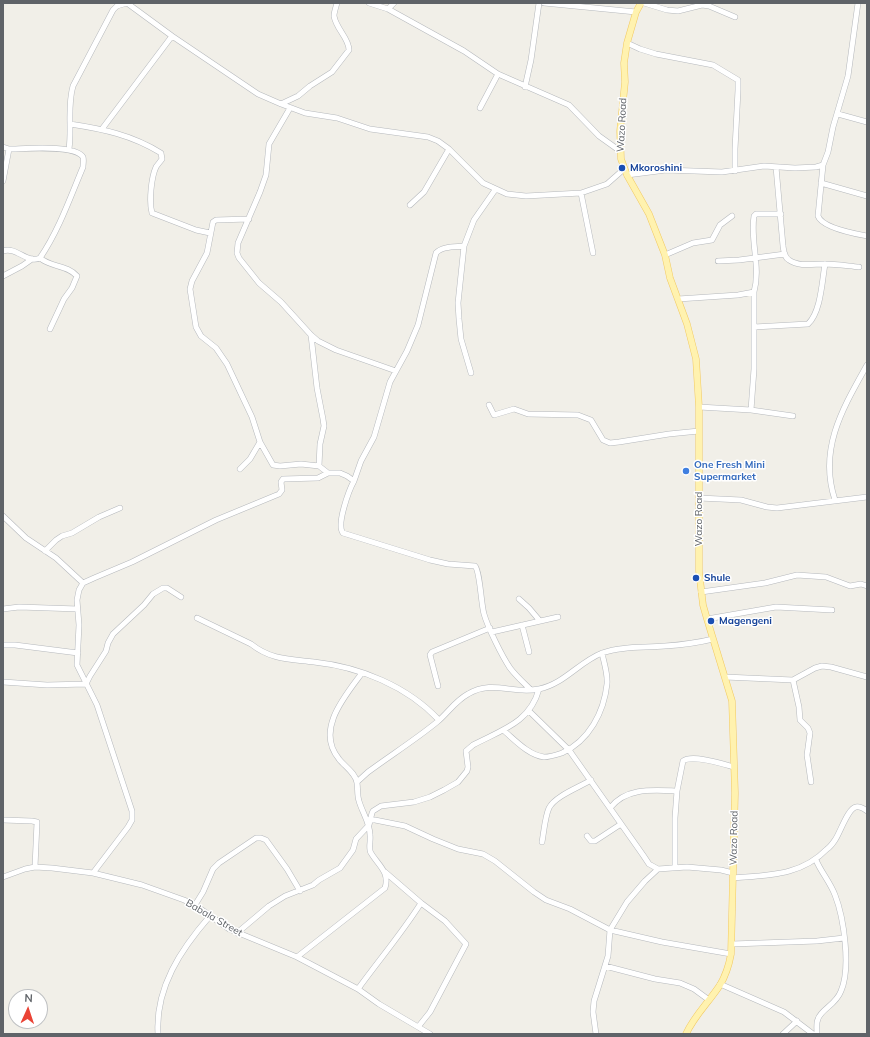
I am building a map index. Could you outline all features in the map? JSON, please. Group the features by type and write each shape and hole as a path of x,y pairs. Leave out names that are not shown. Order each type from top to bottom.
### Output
{"main road":[{"name":"Wazo Road","path":"641,3 636,12 627,43 624,63 625,82 620,131 620,151 624,169 649,214 665,255 670,278 687,324 696,359 699,407 699,571 701,592 707,619 732,701 734,767 732,954 720,984 694,1020 686,1034"}],"street":[{"path":"69,149 70,97 73,86 113,10 117,6 127,3 172,36 258,94 305,113 337,118 370,129 428,137 438,141 483,183 495,190 507,194 526,196 581,193 607,184 624,169"},
{"path":"281,104 290,101 310,86 327,77 349,50 349,45 335,21 334,13 337,3"},
{"path":"369,3 388,8 464,51 498,74 569,104 599,136 620,151"},
{"path":"388,8 394,3"},
{"path":"525,86 531,60 539,3"},
{"path":"544,3 636,12"},
{"path":"644,3 667,10 678,11 702,5 709,6 736,17"},
{"path":"858,3 848,76 833,127 828,152 823,165 818,216 819,220 826,225 867,236"},
{"path":"102,129 172,36"},
{"path":"627,43 656,54 713,65 738,80 735,171"},
{"path":"480,108 498,74"},
{"path":"290,108 269,144 266,175 237,248 239,258 259,283 290,311 318,341 336,350 396,371"},
{"path":"838,114 867,122"},
{"path":"70,124 102,129 132,137 161,153 162,159 157,166 153,180 151,200 152,213 196,230 210,233"},
{"path":"3,147 9,149 69,149 83,157 83,167 64,215 40,258 32,260 3,276"},
{"path":"3,181 9,149"},
{"path":"410,205 424,192 448,149"},
{"path":"627,175 666,170 722,172 735,171 750,167 795,168 816,167 823,165"},
{"path":"776,167 784,254 788,260 807,265 825,264 859,267"},
{"path":"821,183 867,196"},
{"path":"471,373 461,339 458,303 464,246 474,220 495,190"},
{"path":"581,193 593,253"},
{"path":"751,410 754,369 754,292 757,257 753,225 754,215 781,214"},
{"path":"665,255 692,243 712,240 720,225 732,216"},
{"path":"249,220 216,220 213,222 207,253 192,281 190,289 196,327 201,336 216,348 227,364 252,417 260,442 273,464 276,466 301,464 319,466 328,473"},
{"path":"464,246 442,249 436,252 418,325 407,351 390,382 374,437 364,456 344,507 340,526 341,531 430,560 448,564 475,566 478,572 481,603 485,617 510,668 531,690"},
{"path":"3,251 10,250 32,260"},
{"path":"718,261 739,260 784,254"},
{"path":"40,258 68,270 77,276 50,329"},
{"path":"754,327 808,324 815,316 820,297 825,264"},
{"path":"678,299 738,295 754,292"},
{"path":"311,335 314,372 324,426 320,444 319,466"},
{"path":"835,500 830,487 830,446 842,413 867,365"},
{"path":"489,405 492,414 494,415 514,409 528,414 571,414 588,418 592,421 603,440 610,443 699,431"},
{"path":"699,407 751,410 793,416"},
{"path":"240,469 250,459 260,442"},
{"path":"93,873 128,827 132,820 132,811 97,705 77,665 79,625 78,595 83,583 132,562 216,520 274,497 281,492 281,482 283,480 318,478 328,473 340,473 354,481"},
{"path":"699,498 741,500 766,507 777,508 867,497"},
{"path":"45,551 62,536 72,533 99,517 120,508"},
{"path":"3,516 26,538 56,558 83,583"},
{"path":"701,592 765,583 797,575 826,577 850,586 861,584 867,586"},
{"path":"86,684 106,651 113,634 144,605 153,594 163,588 167,588 181,597"},
{"path":"519,599 540,621"},
{"path":"3,608 24,607 78,609"},
{"path":"707,619 776,607 832,610"},
{"path":"438,686 430,655 432,652 491,630 558,617"},
{"path":"198,618 251,644 264,653 292,660 351,668 410,695 423,704 439,720"},
{"path":"522,625 529,652"},
{"path":"357,782 368,772 439,720 457,702 468,694 479,689 490,686 521,691 538,690 561,680 591,658 602,653 632,648 690,644 713,639"},
{"path":"3,645 16,645 78,653"},
{"path":"503,730 534,754 544,757 554,756 569,750 586,736 605,697 608,682 602,653"},
{"path":"725,677 793,680 815,668 822,666 867,677"},
{"path":"362,673 336,712 329,732 334,752 357,782 358,797 363,812 369,822 370,852 384,871 444,921 466,944 430,1012 418,1026"},
{"path":"793,680 799,707 800,720 808,728 810,733 807,755 811,782"},
{"path":"3,682 46,685 86,684"},
{"path":"237,933 269,906 285,896 313,885 340,868 353,850 356,839 369,822 372,813 382,806 414,802 430,797 458,782 467,771 468,767 466,755 468,749 518,721 529,711 538,690"},
{"path":"529,711 569,750 650,864 658,869"},
{"path":"675,867 674,835 677,791 682,765 685,759 708,761 734,767"},
{"path":"542,842 548,811 551,804 591,780"},
{"path":"610,808 621,797 637,791 677,791"},
{"path":"596,1034 593,1012 594,1001 608,956 610,930 626,902 658,869 675,867 705,868 733,876 773,875 789,872 816,860 836,840 853,808 860,807 867,812"},
{"path":"363,812 372,813"},
{"path":"3,820 37,822 35,867"},
{"path":"369,822 405,826 433,840 458,849 483,854 495,861 546,900 570,909 610,930 662,942 732,954"},
{"path":"587,836 592,841 595,841 621,824"},
{"path":"195,905 214,869 220,863 256,838 266,840 287,869 300,891"},
{"path":"816,860 838,902 847,969 838,999 818,1018 817,1034"},
{"name":"Babala Street","path":"3,877 35,867 93,873 142,885 195,905 237,933 297,957 358,989 379,1004 430,1034"},
{"path":"297,957 384,888 387,882 384,871"},
{"path":"358,989 397,938 421,903"},
{"path":"158,1034 157,1024 159,1004 167,981 176,962 195,933 210,916"},
{"path":"732,944 817,941 844,938"},
{"path":"605,966 655,979 680,983 694,989 709,1000"},
{"path":"720,984 784,1012 813,1034"},
{"path":"783,1034 797,1021"}],"place":[{"name":"Mkoroshini","path":"622,168"},
{"name":"One Fresh Mini Supermarket","path":"686,471"},
{"name":"Shule","path":"696,578"},
{"name":"Magengeni","path":"711,621"}]}
